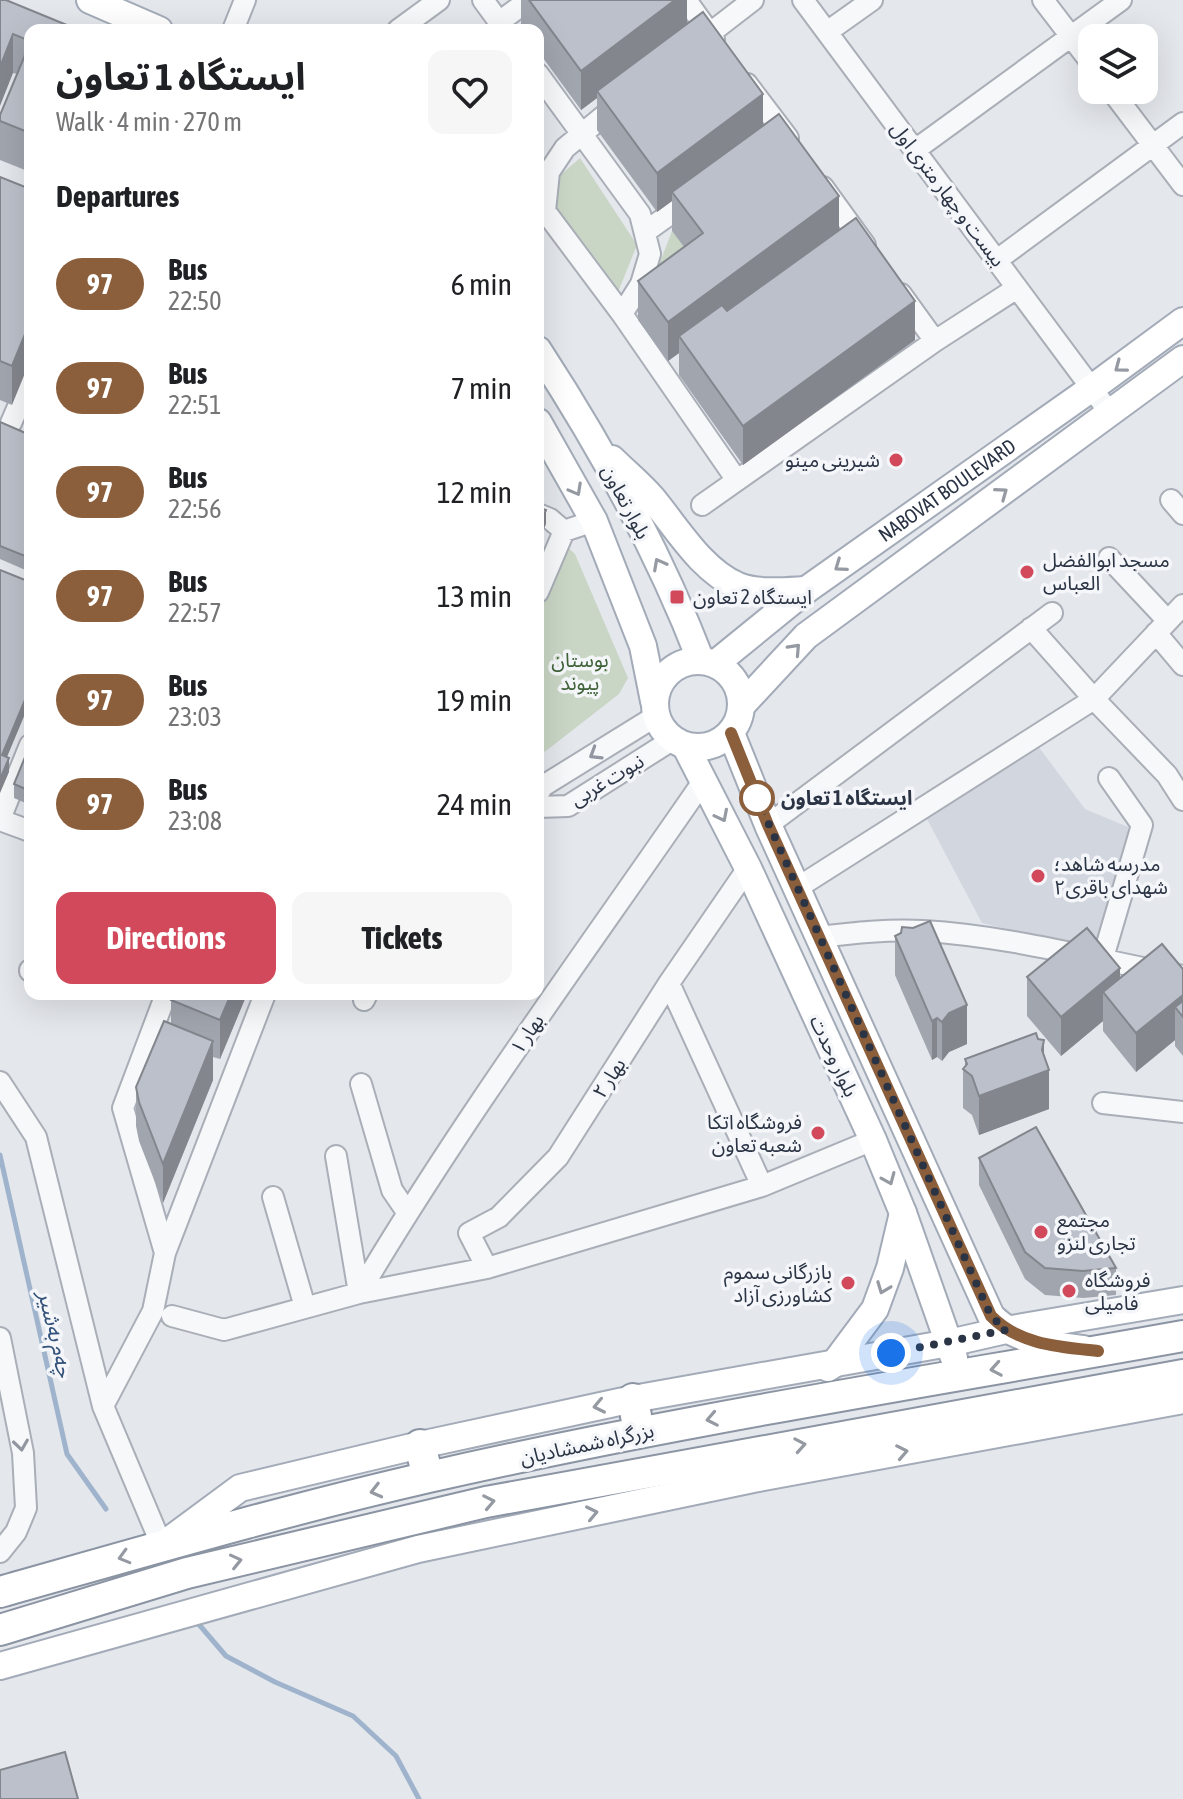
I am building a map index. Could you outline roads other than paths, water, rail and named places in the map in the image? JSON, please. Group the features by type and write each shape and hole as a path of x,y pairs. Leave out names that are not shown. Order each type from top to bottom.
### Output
{"highway":[{"name":"بزرگراه شمشادیان","path":"0,1592 428,1477 761,1410 1183,1336"},
{"name":"بزرگراه شمشادیان","path":"0,1630 187,1573 486,1502 1183,1375"},
{"path":"633,1399 639,1433"},
{"path":"420,1445 428,1477"}],"main road":[{"path":"90,0 145,24"},
{"name":"NABOVAT BOULEVARD","path":"708,662 1183,321"},
{"name":"NABOVAT BOULEVARD","path":"741,706 806,636 1183,359"},
{"name":"بلوار تعاون","path":"544,360 596,444 708,662"},
{"name":"بلوار تعاون","path":"544,433 594,521 643,646 655,709"},
{"path":"596,444 650,496 696,552 720,575 740,586 781,591 806,590"},
{"path":"688,662 708,662 724,669 738,686 741,706 739,720 731,733 711,746 679,744 662,730 655,709 657,688 675,667 688,662"},
{"name":"بلوار وحدت","path":"731,733 768,825 991,1316 1006,1330"},
{"name":"بلوار وحدت","path":"679,744 704,780 748,868 873,1140 903,1213 960,1376"},
{"path":"761,1410 834,1364 875,1309 890,1268 903,1213"},
{"path":"936,1307 948,1319 966,1324 975,1315 981,1294"},
{"path":"162,1546 240,1488 633,1399 1183,1300"},
{"path":"1006,1330 1052,1345 1098,1351"},
{"path":"1080,1419 1098,1391 1130,1410"},
{"path":"0,1666 418,1549 753,1479 1183,1400"}],"street":[{"path":"235,24 245,0"},
{"path":"406,24 439,0"},
{"path":"483,0 501,24"},
{"path":"504,24 529,0"},
{"path":"686,0 733,65 778,138 807,165 852,240 875,259"},
{"path":"674,60 753,0"},
{"name":"بیست و چهار متری اول","path":"803,0 1110,413"},
{"path":"827,32 872,0"},
{"path":"1043,0 1078,46"},
{"path":"915,150 1121,0"},
{"path":"544,85 640,214 650,254 641,284 622,314"},
{"path":"628,96 565,148 549,172 545,211 622,314 671,371 736,479"},
{"path":"1122,104 1183,185"},
{"path":"997,260 1183,123"},
{"path":"645,232 708,187"},
{"path":"892,283 935,341"},
{"path":"702,505 935,341 1017,288"},
{"path":"14,424 24,396"},
{"path":"544,516 564,531"},
{"path":"544,578 564,531 594,521"},
{"path":"1109,558 1162,627 1183,665"},
{"path":"797,888 1094,699 1183,605"},
{"path":"768,825 1052,613"},
{"path":"1031,628 1167,775 1183,800"},
{"name":"نبوت غربی","path":"544,785 655,709"},
{"name":"نبوت غربی","path":"544,807 568,806 679,744"},
{"path":"24,760 0,819 24,829"},
{"path":"1102,961 1142,825 1109,778"},
{"name":"بهار ۱","path":"359,1293 407,1212 560,984 704,780"},
{"name":"بهار ۲","path":"487,1268 469,1233 499,1217 558,1157 669,983 748,868"},
{"path":"819,937 921,931 991,939 1183,976"},
{"path":"669,983 762,1186"},
{"path":"165,1000 154,1048 123,1108 165,1253"},
{"path":"103,1406 153,1311 165,1253 224,1079 262,1000"},
{"path":"0,1082 36,1137 103,1406 162,1546"},
{"path":"361,1084 392,1190 407,1212"},
{"path":"1103,1103 1183,1112"},
{"path":"172,1316 224,1330 359,1293 487,1268 762,1186 873,1140"},
{"path":"336,1156 359,1293"},
{"path":"273,1197 305,1307"},
{"path":"0,1338 23,1453 26,1508 16,1532 0,1552"}],"waterway":[{"name":"چەم بەشیر","path":"0,1155 67,1454 106,1509"},
{"name":"چەم بەشیر","path":"196,1621 226,1656 275,1682 353,1716 396,1756 419,1799"}],"place":[{"name":"شیرینی مینو","path":"896,460"},
{"name":"مسجد ابوالفضل العباس","path":"1027,572"},
{"name":"ایستگاه 2 تعاون","path":"677,597"},
{"name":"ایستگاه 1 تعاون","path":"757,798"},
{"name":"مدرسه شاهد؛ شهدای باقری۲","path":"1038,876"},
{"name":"فروشگاه اتکا شعبه تعاون","path":"818,1133"},
{"name":"مجتمع تجاری لنزو","path":"1041,1232"},
{"name":"بازرگانی سموم کشاورزی آزاد","path":"848,1283"},
{"name":"فروشگاه فامیلی","path":"1069,1291"}],"park label":[{"name":"بوستان پیوند","path":"580,672"}]}
